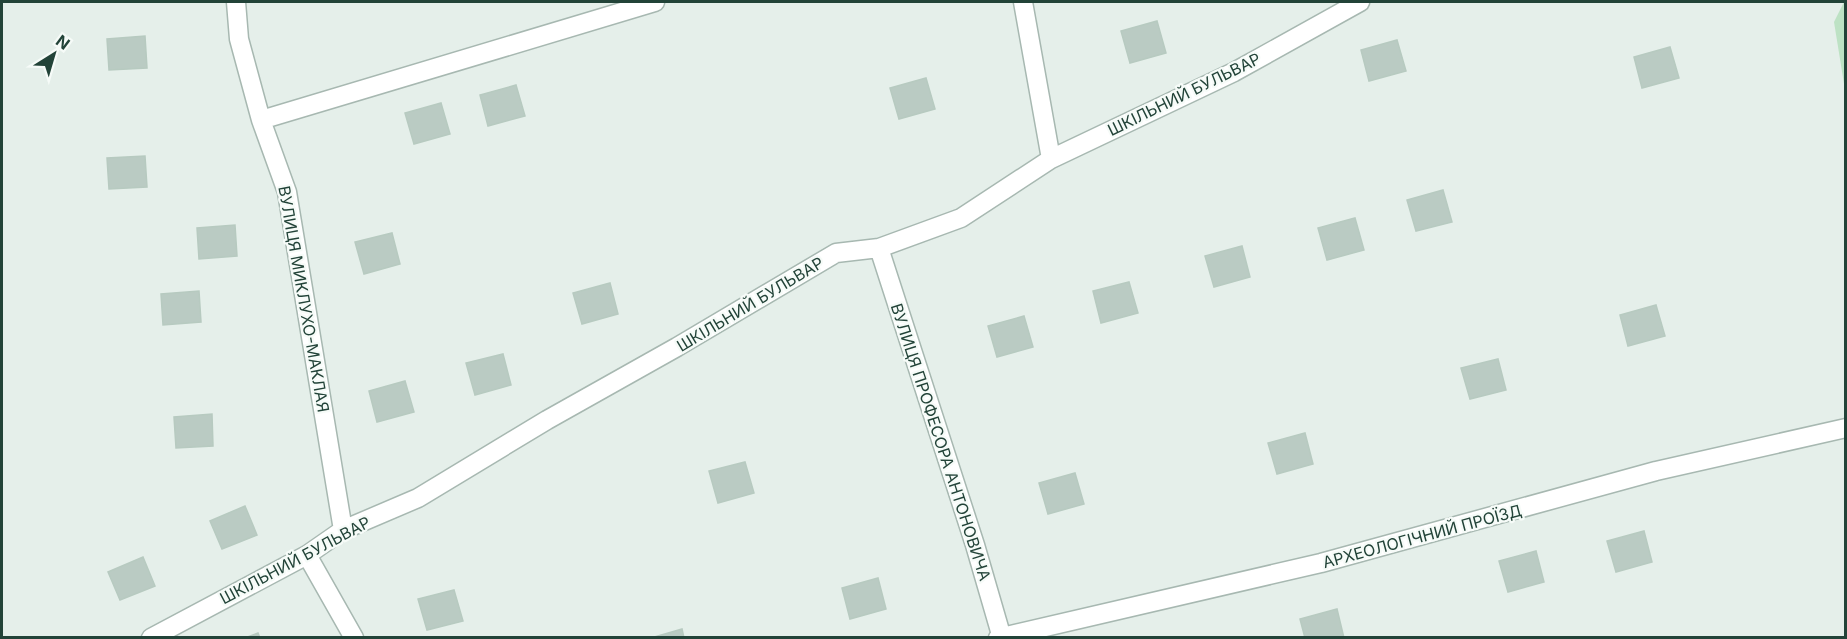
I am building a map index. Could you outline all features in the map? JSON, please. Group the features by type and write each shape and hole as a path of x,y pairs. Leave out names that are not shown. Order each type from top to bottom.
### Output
{"street":[{"name":"ВУЛИЦЯ МИКЛУХО-МАКЛАЯ","path":"236,2 239,39 261,120 287,192 343,530"},
{"path":"261,120 655,2"},
{"path":"1023,2 1051,159"},
{"name":"ШКІЛЬНИЙ БУЛЬВАР","path":"151,638 307,555 343,530 418,498 547,420 677,347 836,253 879,248 961,218 1051,159 1234,72 1360,2"},
{"name":"ВУЛИЦЯ ПРОФЕСОРА АНТОНОВИЧА","path":"879,248 975,545 1000,637"},
{"name":"АРХЕОЛОГІЧНИЙ ПРОЇЗД","path":"1000,637 1321,563 1656,471 1845,428"},
{"path":"307,555 354,638"}],"green space":[{"path":"1846,2 1845,90 1834,22"}],"building":[{"path":"1157,21 1166,53 1130,63 1121,31"},
{"path":"145,36 147,68 109,70 107,39"},
{"path":"1397,40 1406,71 1369,81 1361,50"},
{"path":"1670,47 1679,78 1642,88 1634,57"},
{"path":"926,78 935,109 899,119 890,88"},
{"path":"516,85 525,116 488,126 480,95"},
{"path":"441,103 450,134 414,144 405,113"},
{"path":"145,156 147,187 109,189 107,158"},
{"path":"1443,190 1452,222 1416,231 1407,200"},
{"path":"1355,218 1364,250 1327,260 1318,228"},
{"path":"235,225 237,256 199,259 197,228"},
{"path":"392,233 400,264 364,274 355,242"},
{"path":"1242,246 1250,277 1214,287 1205,256"},
{"path":"1129,282 1138,313 1101,323 1093,291"},
{"path":"610,283 618,314 582,324 573,293"},
{"path":"199,291 201,322 163,325 161,294"},
{"path":"1656,305 1665,336 1628,346 1620,315"},
{"path":"1024,316 1033,347 997,357 988,326"},
{"path":"503,354 511,385 475,395 466,363"},
{"path":"1498,359 1506,390 1470,399 1461,368"},
{"path":"405,381 414,412 377,422 369,391"},
{"path":"212,414 213,446 176,448 174,417"},
{"path":"1305,433 1313,464 1277,474 1268,443"},
{"path":"745,462 754,493 718,503 709,471"},
{"path":"1075,473 1084,504 1048,514 1039,483"},
{"path":"245,506 257,535 222,549 210,521"},
{"path":"1644,531 1652,562 1616,572 1607,541"},
{"path":"1536,551 1544,582 1508,592 1499,561"},
{"path":"143,557 155,586 120,600 108,572"},
{"path":"878,578 886,609 850,619 842,588"},
{"path":"454,590 463,621 427,630 418,599"},
{"path":"1337,609 1344,638 1305,638 1300,619"},
{"path":"682,629 684,638 651,638"},
{"path":"258,633 260,638 245,638"}]}
